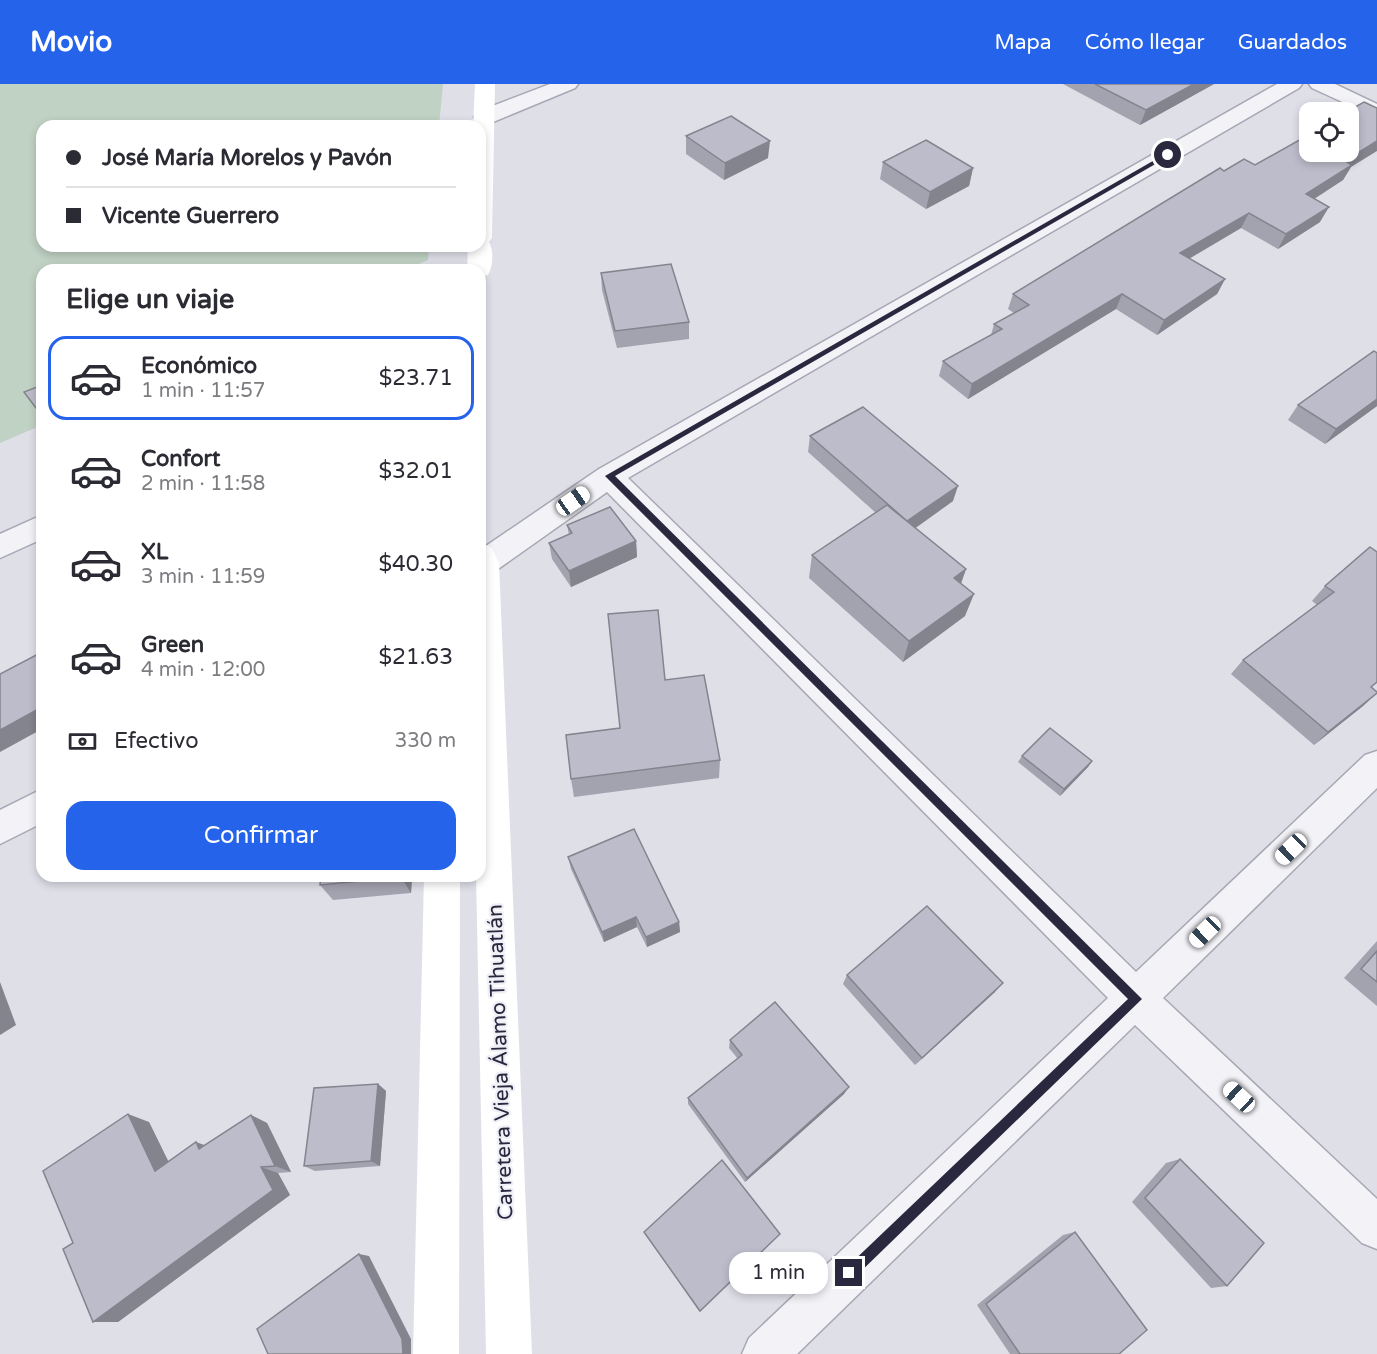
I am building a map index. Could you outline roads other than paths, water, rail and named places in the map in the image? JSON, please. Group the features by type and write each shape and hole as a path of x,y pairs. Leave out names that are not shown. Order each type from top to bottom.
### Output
{"main road":[{"path":"485,84 485,120"},
{"name":"Carretera Vieja Álamo Tihuatlán","path":"486,678 509,1354"},
{"path":"436,1354 442,882"}],"street":[{"path":"485,117 567,84"},
{"path":"486,558 609,476 1292,84"},
{"path":"1319,84 1377,112"},
{"path":"609,476 1136,999 1377,1228"},
{"path":"0,547 36,529"},
{"path":"765,1354 1377,766"},
{"path":"0,828 36,809"}]}
